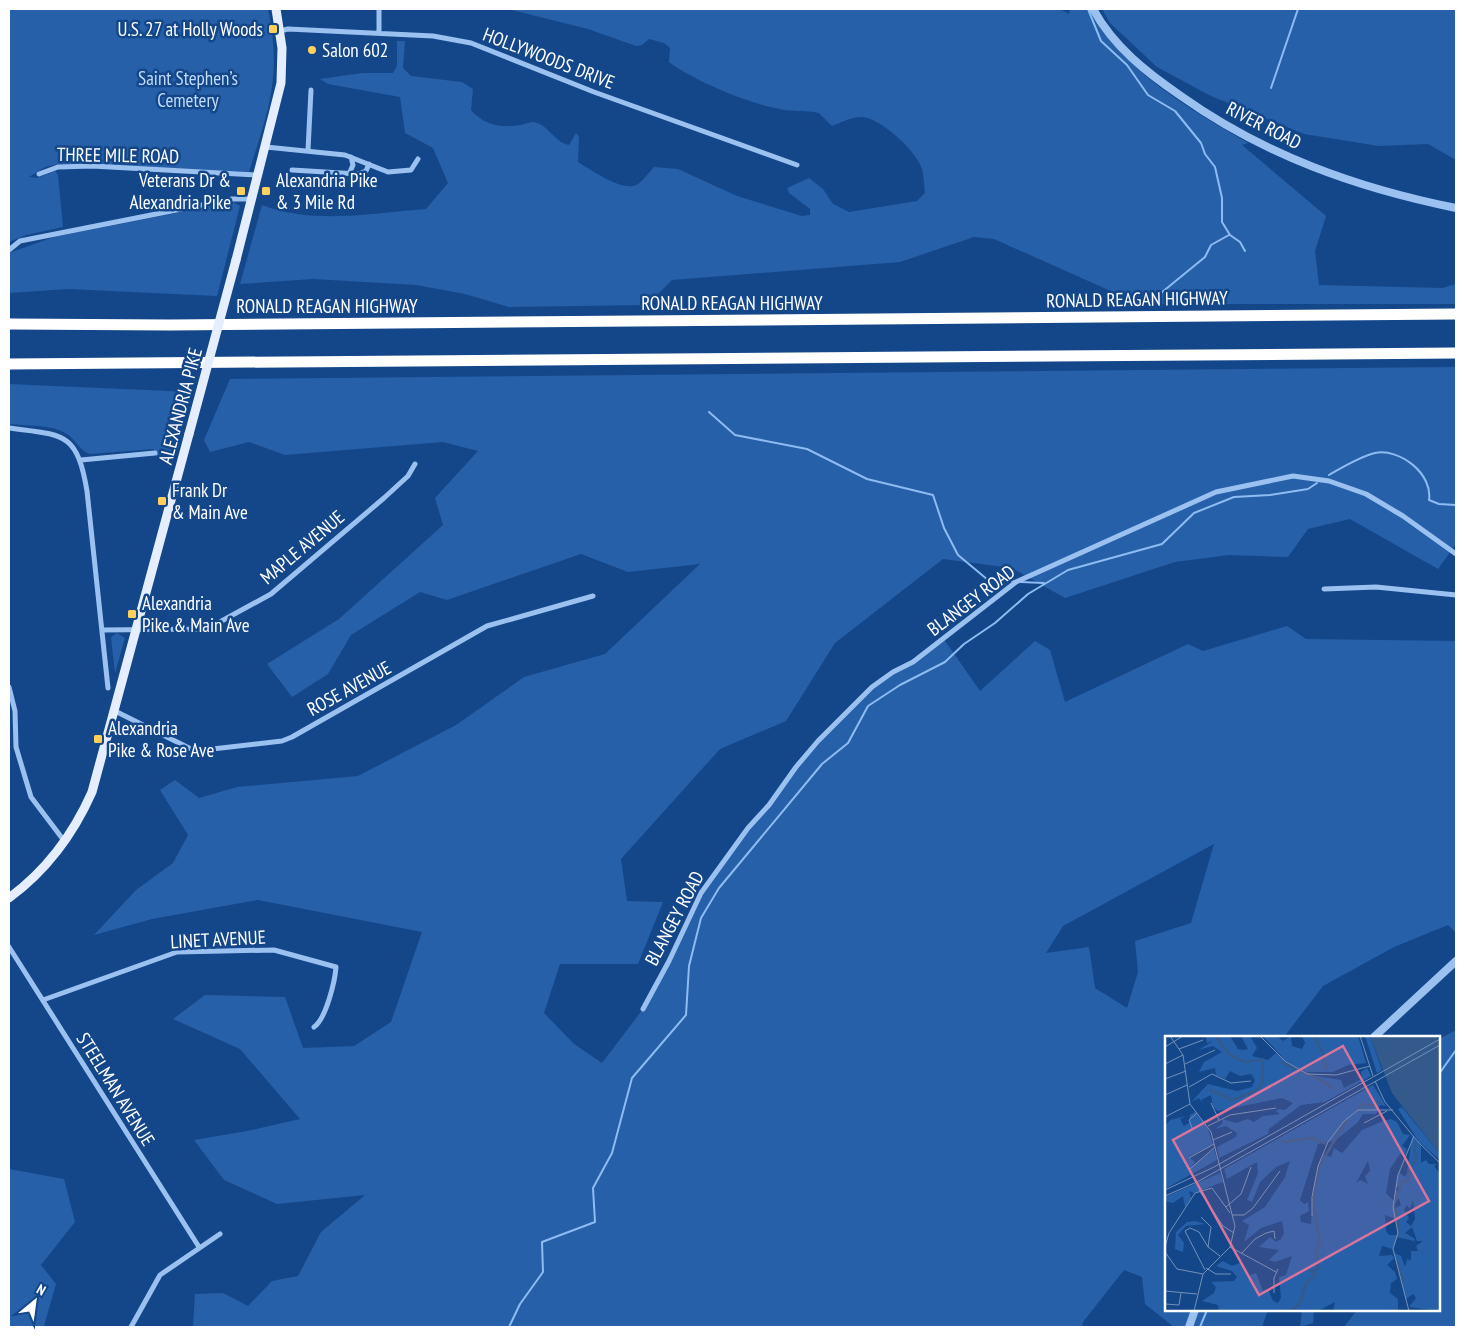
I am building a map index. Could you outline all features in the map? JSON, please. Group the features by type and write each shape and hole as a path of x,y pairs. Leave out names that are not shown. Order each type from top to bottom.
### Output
{"highway":[{"name":"RONALD REAGAN HIGHWAY","path":"9,324 177,325 1456,314"},
{"path":"9,364 1456,353"}],"main road":[{"name":"ALEXANDRIA PIKE","path":"9,898 42,870 65,842 78,822 92,792 266,147 281,83 282,48 276,9"}],"street":[{"path":"379,9 379,33"},
{"name":"RIVER ROAD","path":"1093,9 1109,34 1144,69 1188,102 1254,141 1350,181 1401,196 1456,208"},
{"name":"HOLLYWOODS DRIVE","path":"280,31 379,33 448,38 471,44 594,92 797,165"},
{"path":"308,150 311,90"},
{"path":"266,147 308,150 351,157 385,171 398,172 413,169 418,159"},
{"path":"350,172 353,165 351,157"},
{"path":"292,170 362,173 369,164"},
{"name":"THREE MILE ROAD","path":"39,174 58,167 92,166 258,175"},
{"path":"9,250 20,241 232,199 252,199"},
{"path":"9,428 58,436 74,447 81,460 108,688"},
{"path":"81,460 155,453"},
{"name":"MAPLE AVENUE","path":"102,630 208,628 266,597 384,498 408,476 415,464"},
{"name":"BLANGEY ROAD","path":"643,1009 669,961 701,893 748,828 769,805 796,767 818,741 872,687 893,672 913,662 1016,582 1196,499 1234,487 1293,476 1329,480 1366,494 1403,516 1456,554"},
{"path":"1324,589 1376,587 1456,595"},
{"name":"ROSE AVENUE","path":"115,711 195,751 282,741 487,626 594,596"},
{"path":"9,687 15,711 16,747 31,797 65,842"},
{"name":"STEELMAN AVENUE","path":"9,947 199,1247"},
{"name":"LINET AVENUE","path":"43,1000 177,952 274,950 336,967 323,1015 319,1023 314,1027"},
{"path":"1375,1036 1456,961"},
{"path":"131,1327 160,1275 220,1234"},
{"path":"1189,1327 1195,1311"}],"green space":[{"name":"Saint Stephen’s Cemetery","path":"9,9 268,9 274,54 271,92 249,172 59,164 45,167 29,177 37,178 55,171 58,175 63,227 26,235 9,242"},
{"path":"508,9 1060,9 1069,14 1070,9 1089,9 1104,32 1139,70 1180,101 1248,143 1242,145 1326,216 1315,251 1319,285 1443,288 1456,284 1456,304 1140,304 994,239 974,237 900,262 672,280 647,305 509,307 465,294 416,285 313,279 240,284 262,205 302,215 323,216 364,215 426,209 448,183 433,148 405,133 400,97 328,84 320,79 362,73 393,73 397,66 397,41 405,41 403,68 411,76 462,82 473,89 471,110 488,123 507,126 532,122 538,123 559,140 569,145 576,133 579,137 578,162 599,175 624,186 638,184 654,167 678,169 737,196 802,216 810,215 810,209 789,193 787,188 809,178 823,189 833,204 849,212 917,201 925,193 924,178 919,162 906,145 888,129 870,119 854,118 832,126 819,113 784,110 756,103 693,77 669,62 670,48 664,43 649,39 642,45 636,46 588,29"},
{"path":"1102,9 1456,9 1456,160 1428,144 1379,146 1304,134 1211,96 1157,67 1110,23"},
{"path":"233,202 240,206 217,296 68,289 9,293 9,253 54,237"},
{"path":"1456,367 1456,544 1438,569 1350,519 1308,529 1288,557 1229,555 1175,562 1065,598 1012,568 943,559 835,643 786,721 720,749 621,859 627,901 663,902 638,964 560,964 544,1013 574,1044 602,1063 643,1009 701,893 796,767 872,687 913,662 943,638 980,691 1035,641 1050,650 1065,702 1188,644 1203,651 1287,626 1306,639 1456,641 1456,933 1448,925 1394,947 1323,986 1285,1036 1165,1036 1165,1311 1268,1311 1262,1327 1174,1327 1145,1304 1142,1277 1124,1270 1083,1322 1082,1327 193,1327 195,1294 223,1293 248,1306 272,1281 298,1276 321,1232 365,1195 277,1204 224,1180 194,1140 300,1119 240,1049 173,1019 205,995 285,997 303,1048 354,1046 391,1022 422,932 258,900 152,919 94,935 136,890 173,863 188,835 160,790 175,780 199,798 237,787 358,776 456,725 524,677 605,654 700,564 628,572 581,554 447,600 420,592 351,635 328,674 292,697 267,664 339,619 443,525 435,498 478,451 443,442 285,455 249,442 210,452 204,440 230,379","holes":["1214,844 1191,923 1135,941 1138,972 1127,1008 1095,988 1089,947 1046,953 1063,926"]},
{"path":"9,384 191,392 172,460 156,456 154,449 90,454 83,450 70,436 54,428 9,424"},
{"path":"117,633 125,638 115,673 111,637"},
{"path":"1456,1030 1456,1327 1344,1327 1356,1311 1440,1311 1440,1038"},
{"path":"9,1169 64,1179 75,1222 41,1265 56,1284 44,1326 82,1327 9,1327"},
{"path":"1302,1311 1314,1311 1313,1323 1300,1327"}],"waterway":[{"path":"1088,9 1101,41 1127,65 1148,95 1175,111 1201,143 1205,154 1215,167 1222,198 1222,222 1230,235 1240,242 1245,251"},
{"path":"1271,88 1298,9"},
{"path":"1161,293 1205,257 1211,245 1229,235"},
{"path":"709,412 735,435 807,449 867,479 933,495 944,528 958,555 988,580 1014,581"},
{"path":"1329,475 1375,453 1395,455 1413,465 1420,472 1429,490 1429,500 1439,504 1456,505"},
{"path":"509,1327 520,1304 543,1272 542,1242 595,1222 593,1188 612,1153 632,1078 686,1015 689,966 701,918 719,888 822,764 848,743 868,706 900,685 945,662 964,644 995,623 1028,594 1068,570 1162,544 1194,513 1234,497 1270,495 1308,489 1317,483"},
{"path":"1021,582 1044,583"},
{"path":"1440,1073 1456,1050"},
{"path":"1200,1327 1207,1311"}],"place":[{"name":"U.S. 27 at Holly Woods","path":"273,29"},
{"name":"Salon 602","path":"312,50"},
{"name":"Veterans Dr & Alexandria Pike","path":"241,191"},
{"name":"Alexandria Pike & 3 Mile Rd","path":"266,191"},
{"name":"Frank Dr & Main Ave","path":"162,501"},
{"name":"Alexandria Pike & Main Ave","path":"132,614"},
{"name":"Alexandria Pike & Rose Ave","path":"98,739"}]}
